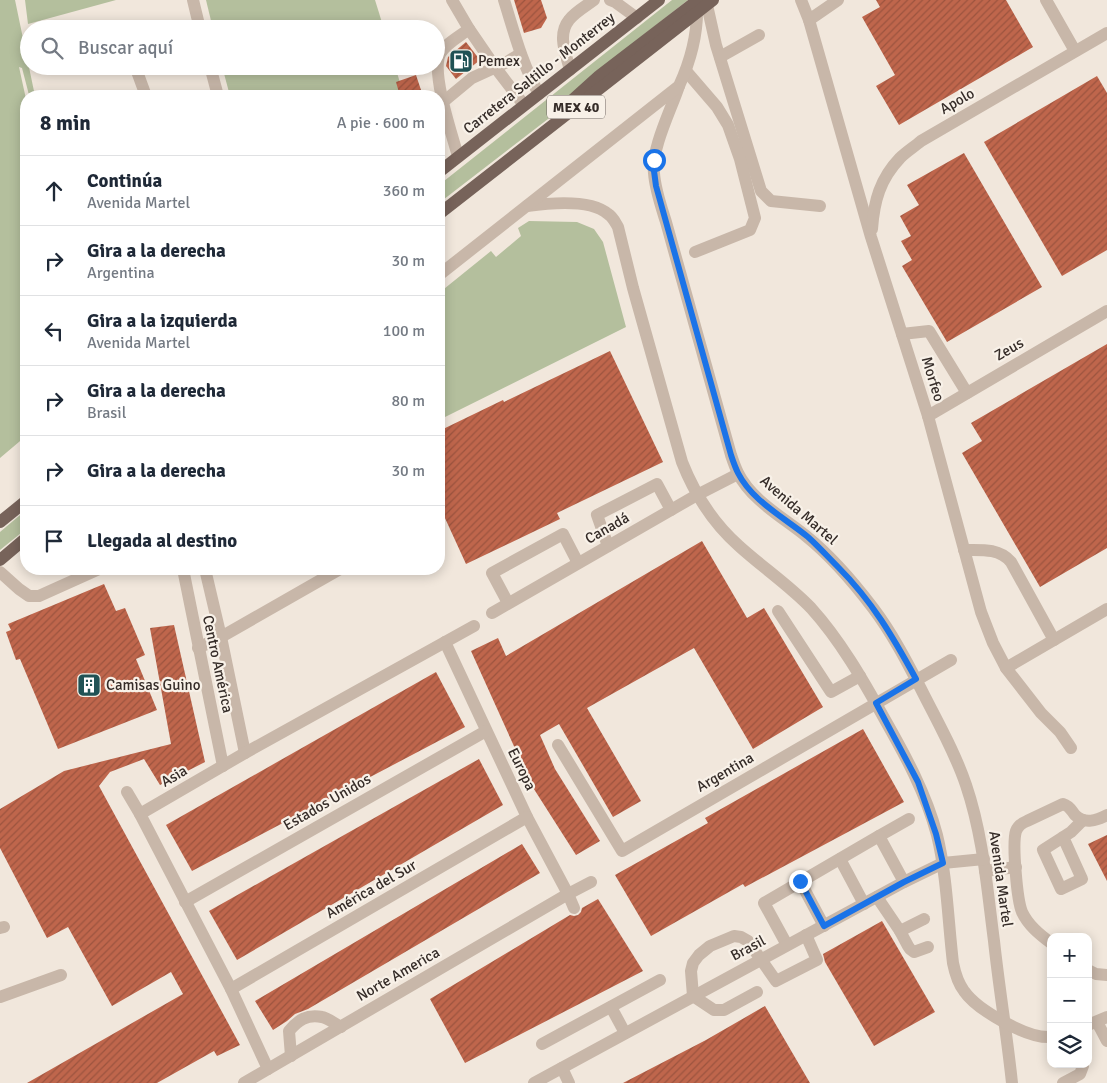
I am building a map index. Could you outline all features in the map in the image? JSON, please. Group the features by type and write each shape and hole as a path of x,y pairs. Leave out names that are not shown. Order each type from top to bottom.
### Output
{"main road":[{"name":"Carretera Saltillo - Monterrey","path":"445,167 659,0"},
{"name":"MEX 40","path":"445,209 542,134 562,110 599,76 702,3"},
{"path":"0,522 20,505"},
{"path":"0,560 20,543"}],"street":[{"path":"193,0 198,20"},
{"path":"452,0 495,67 524,105"},
{"path":"504,0 520,54 539,94"},
{"path":"570,70 562,40 564,30 570,18 594,0"},
{"path":"610,0 638,18"},
{"name":"Morfeo","path":"801,0 809,20 871,237 928,416 981,612 993,643 1006,668 1041,713 1060,732 1071,748"},
{"path":"809,20 838,0"},
{"path":"1046,0 1075,51"},
{"path":"702,3 761,191 771,200 820,206"},
{"name":"Avenida Martel","path":"702,3 686,71 656,150 654,171 661,204 728,446 738,474 748,487 763,503 807,537 839,567 862,593 894,639 952,749 966,784 975,816 984,865 1012,1083"},
{"path":"445,49 469,29"},
{"name":"Apolo","path":"871,237 874,207 879,190 900,158 921,141 1107,33"},
{"path":"720,57 759,35"},
{"path":"445,100 472,78 520,54"},
{"path":"686,71 717,107 728,125 740,159 755,218 750,230 695,252"},
{"path":"138,75 144,90"},
{"path":"212,75 216,90"},
{"path":"439,75 441,90"},
{"path":"445,270 679,86"},
{"path":"445,109 458,156"},
{"path":"527,206 553,203 590,205 608,213 613,219 618,227 633,288 682,462 689,480 705,508 724,531 810,607 840,645 876,703 918,782 936,834 943,863 953,963 956,976 963,991 982,1010 1005,1023 1029,1034 1047,1038"},
{"name":"Zeus","path":"928,416 1107,311"},
{"path":"902,334 930,331 966,393"},
{"name":"Canadá","path":"492,613 697,495 738,474"},
{"path":"608,546 597,515 657,484 671,510"},
{"path":"508,603 492,573 562,534 578,563"},
{"path":"964,550 996,552 1006,557 1011,562 1054,640"},
{"path":"0,572 30,596 39,596 86,575"},
{"name":"Centro América","path":"184,575 223,766"},
{"name":"Centro América","path":"206,575 244,753"},
{"path":"198,648 221,637 330,575"},
{"path":"1006,668 1107,609"},
{"path":"778,611 831,692 860,676"},
{"name":"Asia","path":"140,814 244,753 474,626"},
{"name":"Europa","path":"444,642 527,816 574,908"},
{"name":"Argentina","path":"558,745 622,851 951,660"},
{"name":"Estados Unidos","path":"185,902 486,731"},
{"path":"127,792 231,989 268,1069"},
{"path":"1047,940 1029,923 1022,911 1016,867 1014,840 1016,832 1022,824 1063,804 1068,806 1075,815 1083,820 1091,821 1107,815"},
{"name":"América del Sur","path":"231,989 527,816"},
{"path":"787,946 764,902 909,819"},
{"path":"1063,837 1083,820"},
{"path":"879,836 904,882"},
{"path":"840,859 864,904"},
{"name":"Brasil","path":"534,1083 904,882 943,863 1016,867"},
{"path":"800,881 824,926"},
{"path":"568,894 591,882"},
{"name":"Norte America","path":"244,1083 568,894"},
{"path":"877,897 912,951 928,947"},
{"path":"900,931 924,919"},
{"path":"757,992 724,1010 714,1010 694,996 691,971 693,963 698,955 710,946 734,936 741,937 748,941 776,981 817,960 806,936"},
{"path":"1092,972 1107,974"},
{"path":"0,997 60,975"},
{"path":"542,1044 660,980"},
{"path":"610,1007 625,1033"},
{"path":"291,1056 289,1031 297,1022 308,1017 323,1017 341,1027"},
{"path":"1097,1021 1107,1041"},
{"path":"562,1068 569,1083"},
{"path":"1063,1083 1080,1074 1082,1068"}],"green space":[{"path":"0,0 15,0 20,24 19,67 24,90 20,90 20,441 0,458"},
{"path":"25,0 116,0 43,20 28,20"},
{"path":"206,0 375,0 381,20 211,20"},
{"path":"672,0 688,0 600,69 548,119 445,198 445,180"},
{"path":"24,75 31,75 34,90 28,90"},
{"path":"224,75 398,75 402,90 228,90"},
{"path":"529,221 577,222 594,229 603,242 626,327 445,417 445,288 491,251 496,257 521,236 518,228"},
{"path":"20,515 20,534 0,550 0,532"}],"building":[{"path":"514,0 541,0 547,18 541,28 524,33"},
{"path":"876,0 1006,0 1033,47 899,125 876,86 895,75 862,17 880,7"},
{"name":"Pemex","path":"466,42 480,60 456,79 446,66 448,57"},
{"path":"416,75 421,90 398,90 396,82"},
{"path":"1097,76 1107,93 1107,250 1062,276 984,142"},
{"path":"964,153 1042,287 947,342 902,266 912,260 901,241 911,236 900,216 919,205 907,185"},
{"path":"1107,344 1107,548 1040,587 962,453 982,441 971,423"},
{"path":"610,351 663,462 557,513 560,519 466,564 445,518 445,428 503,400 504,402"},
{"path":"702,541 747,618 764,608 823,707 753,749 694,648 587,708 641,801 613,817 559,724 540,735 555,769 600,841 576,855 532,786 471,651 498,638 506,656"},
{"name":"Camisas Guino","path":"104,584 116,611 125,608 145,655 136,659 157,710 58,749 20,659 16,660 6,632 11,630 8,624"},
{"path":"174,625 205,762 160,785 144,759 110,772 99,786 240,1045 217,1056 214,1051 157,1083 27,1083 183,994 171,972 112,1006 68,927 47,938 0,848 0,809 64,771 171,744 150,628"},
{"path":"436,672 465,727 192,871 166,825"},
{"path":"863,729 904,802 745,887 743,884 651,936 615,875 708,823 705,818"},
{"path":"479,759 503,805 237,960 209,911"},
{"path":"1107,835 1107,881 1088,844"},
{"path":"522,844 540,873 308,1009 295,1014 273,1030 255,1001"},
{"path":"598,899 643,971 465,1063 430,999 570,915 578,915 582,908"},
{"path":"882,921 935,1012 874,1046 825,962 823,954"},
{"path":"765,1006 810,1083 623,1083 706,1040"}],"place":[{"name":"Pemex","path":"461,61"},
{"name":"Camisas Guino","path":"89,685"}],"route":[{"path":"654,160 656,186 731,455 738,474 763,503 807,537 839,567 862,593 894,639 916,679 876,703 918,782 929,811 943,863 824,926 800,881"}]}
